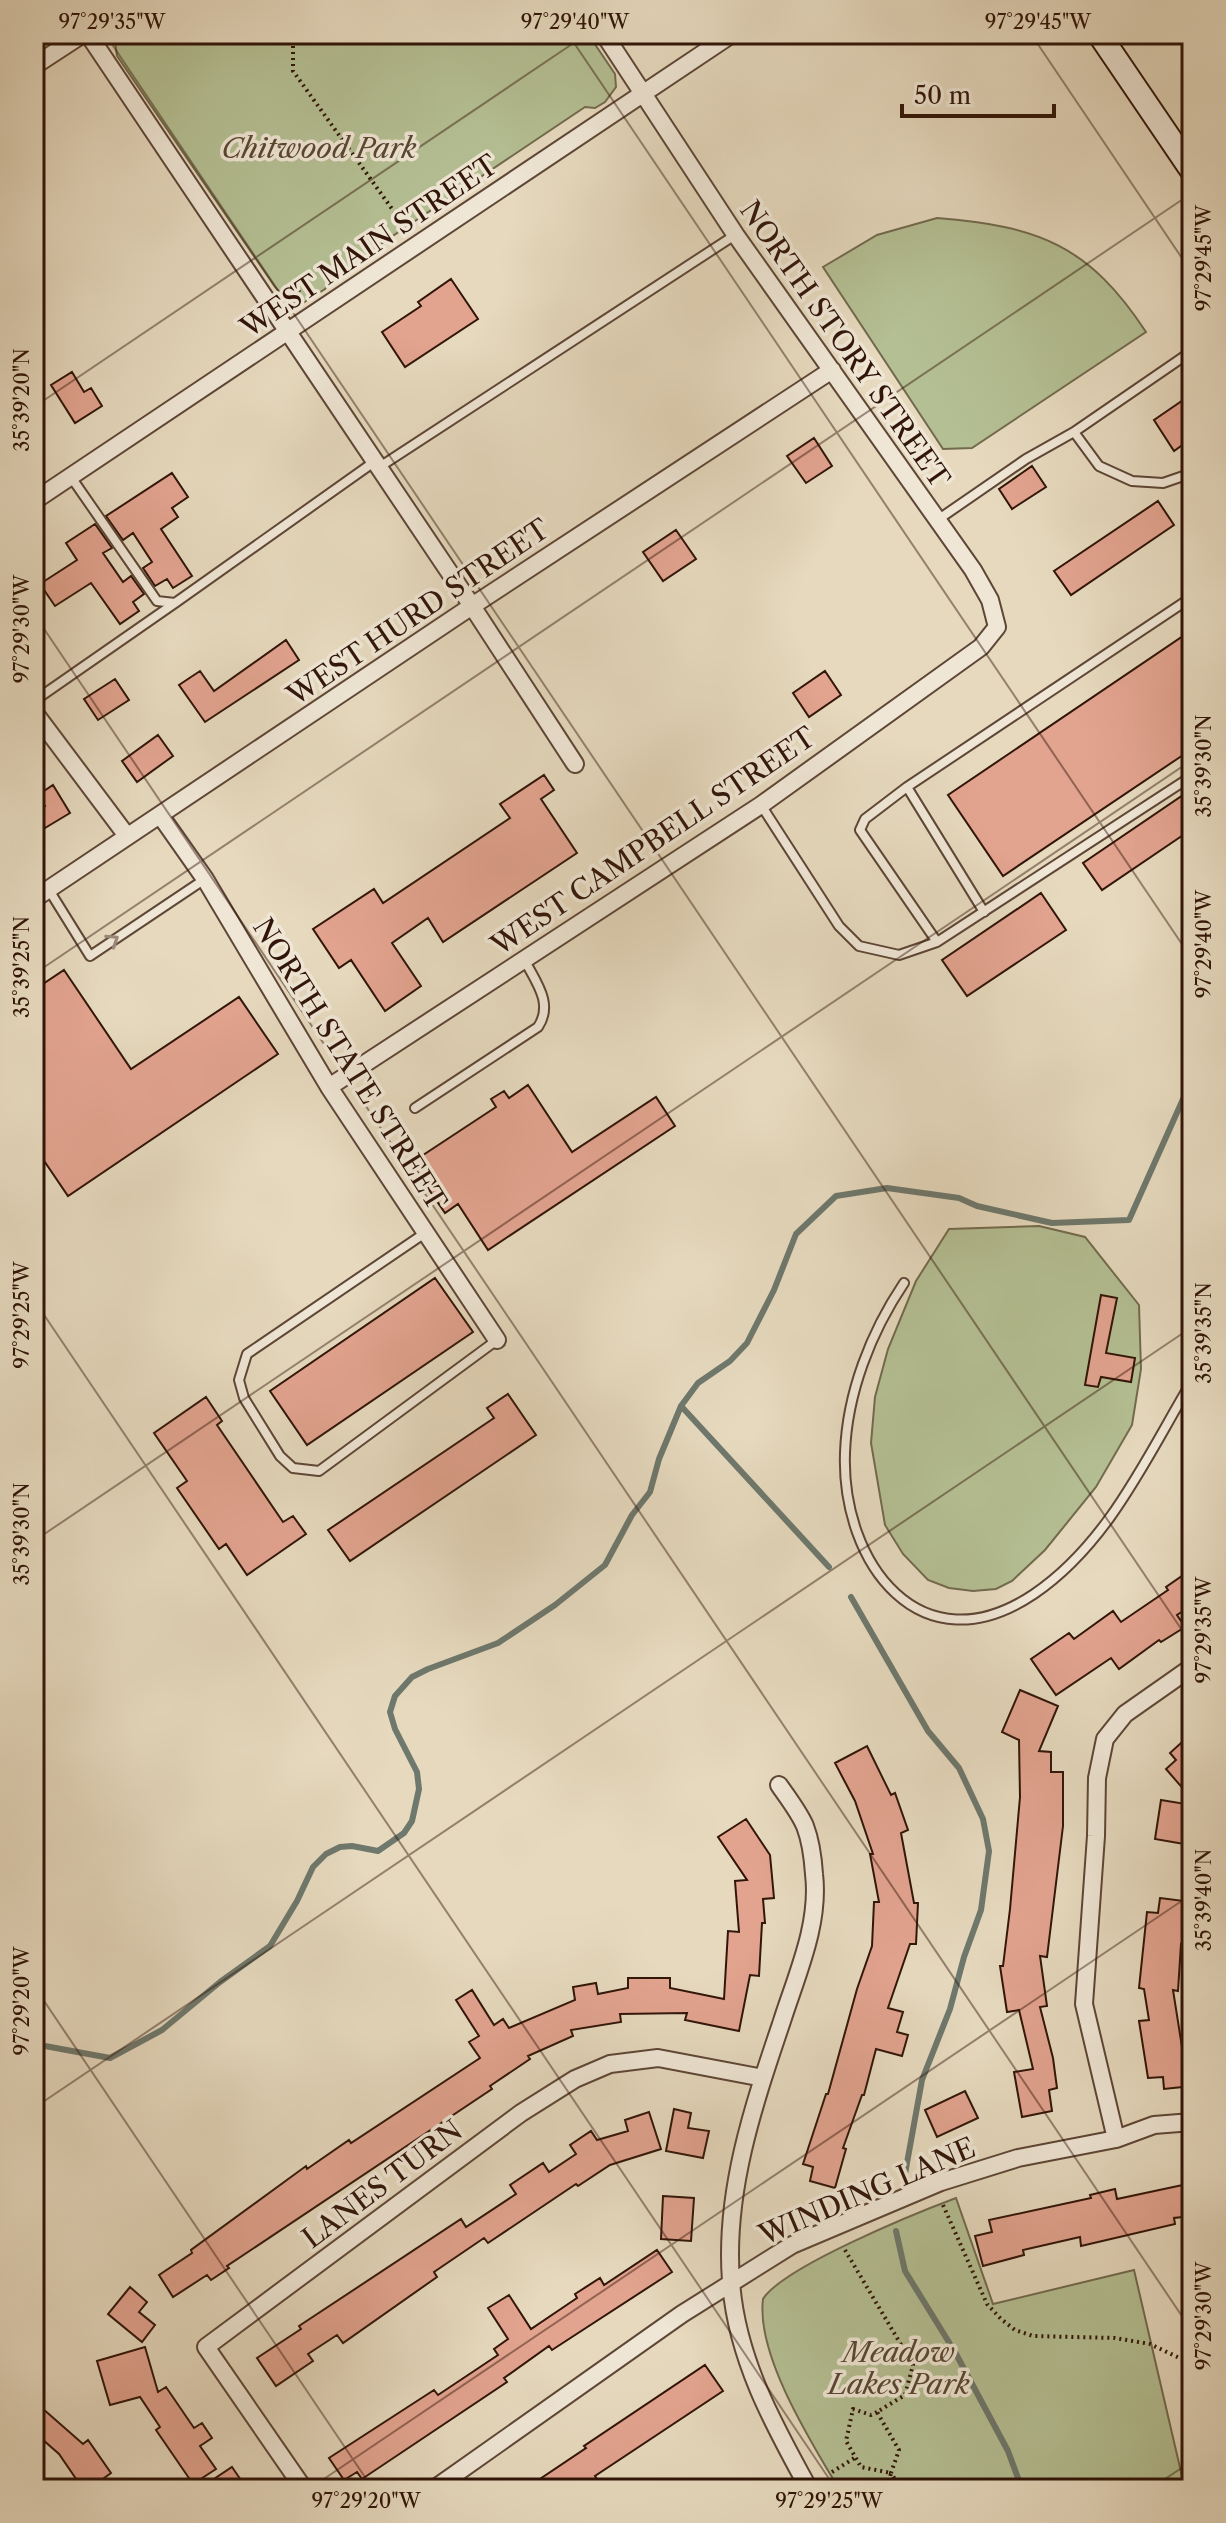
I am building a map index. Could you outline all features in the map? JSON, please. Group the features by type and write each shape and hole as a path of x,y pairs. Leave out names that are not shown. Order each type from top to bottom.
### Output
{"main road":[{"path":"1099,34 1192,171"}],"street":[{"path":"34,66 86,34 575,764"},
{"name":"NORTH STORY STREET","path":"604,34 735,234 973,570 990,600 997,627"},
{"name":"WEST MAIN STREET","path":"34,501 732,34"},
{"name":"WEST HURD STREET","path":"34,899 832,370"},
{"name":"WEST CAMPBELL STREET","path":"329,1087 761,805 981,647 997,627"},
{"path":"34,712 127,836"},
{"name":"NORTH STATE STREET","path":"160,815 205,879 329,1087 497,1340"},
{"path":"1116,2139 1084,2004 1095,1867 1097,1778 1105,1739 1125,1714 1192,1667"},
{"path":"779,1785 805,1827 815,1875 813,1916 738,2169 731,2230 731,2282 741,2343 770,2420 809,2489"},
{"name":"LANES TURN","path":"304,2489 206,2347 521,2113 575,2079 610,2064 658,2058 763,2078"},
{"name":"WINDING LANE","path":"434,2489 731,2282 792,2245 941,2182 1018,2158 1116,2139 1154,2125 1192,2122"}],"lane":[{"path":"34,701 376,465 735,234"},
{"path":"936,521 1192,351"},
{"path":"1074,432 1099,466 1132,481 1163,483 1192,473"},
{"path":"71,477 157,601 175,603"},
{"path":"937,942 860,830 865,819 907,787 1192,597"},
{"path":"761,805 839,926 859,946 899,955 937,942 1192,776"},
{"path":"907,787 984,912"},
{"path":"49,890 90,956 205,879"},
{"path":"415,1108 538,1027 545,1016 543,996 523,959"},
{"path":"425,1233 247,1354 239,1380 244,1398 280,1456 293,1468 319,1471 497,1340"},
{"path":"904,1283 878,1326 856,1388 845,1454 848,1495 852,1523 876,1572 916,1608 937,1617 959,1621 985,1617 1014,1606 1037,1592 1070,1562 1102,1528 1138,1477 1192,1381"}],"path":[{"path":"293,34 293,71 405,227"},
{"path":"943,2205 987,2304 1015,2330 1033,2336 1115,2338 1150,2344 1192,2364"},
{"path":"845,2250 913,2365 905,2395 871,2415 853,2409 846,2441 861,2467 891,2473 901,2489"},
{"path":"877,2412 899,2450 887,2489"},
{"path":"832,2472 856,2457"}],"green space":[{"name":"Chitwood Park","path":"114,34 588,34 615,74 616,87 605,102 595,108 585,107 336,274 325,289 303,303 282,295 275,287 117,56"},
{"path":"937,218 1004,227 1058,245 1104,279 1146,332 972,448 943,449 823,267 877,235"},
{"path":"1039,1226 1085,1237 1139,1305 1141,1369 1132,1425 1096,1487 1045,1550 1012,1581 996,1589 973,1591 949,1588 928,1580 903,1554 885,1525 871,1443 875,1397 888,1349 916,1281 949,1229"},
{"name":"Meadow Lakes Park","path":"956,2198 993,2304 1134,2270 1185,2489 839,2489 801,2423 777,2371 763,2321 763,2299 775,2286 822,2257"}],"building":[{"path":"451,279 478,319 405,367 382,332 421,306 418,302"},
{"path":"72,372 84,392 91,388 102,406 75,423 51,385"},
{"path":"1192,394 1192,438 1174,451 1154,420"},
{"path":"814,438 832,466 806,483 787,456"},
{"path":"1032,466 1046,487 1012,509 999,489"},
{"path":"172,473 188,497 172,508 178,517 161,529 192,576 173,588 167,579 155,586 143,568 152,562 133,533 123,540 106,516"},
{"path":"1158,501 1174,525 1071,595 1054,571"},
{"path":"95,524 112,548 103,553 123,582 131,576 144,594 133,602 139,611 120,624 91,583 55,606 40,584 77,560 66,543"},
{"path":"676,530 696,559 663,581 643,552"},
{"path":"1192,630 1192,749 1003,876 948,795"},
{"path":"286,640 299,660 205,722 179,685 200,671 214,691"},
{"path":"825,671 841,695 809,717 793,693"},
{"path":"115,679 129,700 98,720 84,699"},
{"path":"158,735 173,756 137,782 122,761"},
{"path":"544,775 554,790 541,799 577,853 443,942 428,918 392,943 421,986 385,1011 351,960 339,968 313,929 374,889 383,903 510,818 500,804"},
{"path":"53,785 70,813 45,828 35,812 45,806 38,795"},
{"path":"1192,789 1192,829 1102,890 1083,863"},
{"path":"1041,893 1066,930 967,996 942,960"},
{"path":"64,970 131,1069 239,997 278,1054 68,1196 34,1146 34,990"},
{"path":"528,1085 572,1152 656,1097 675,1126 488,1250 458,1204 445,1213 411,1163 496,1107 491,1099 504,1091 509,1098"},
{"path":"435,1278 473,1332 307,1445 270,1391"},
{"path":"1101,1295 1117,1298 1106,1353 1135,1358 1131,1382 1101,1377 1098,1387 1085,1385"},
{"path":"508,1394 536,1435 350,1561 328,1530 494,1418 487,1408"},
{"path":"206,1397 222,1421 217,1425 283,1522 293,1516 306,1534 247,1575 226,1544 219,1549 177,1488 187,1481 154,1433"},
{"path":"1192,1569 1192,1605 1177,1615 1185,1627 1161,1642 1159,1640 1119,1669 1111,1658 1056,1695 1031,1659 1069,1633 1074,1639 1113,1611 1121,1622 1168,1590 1166,1587"},
{"path":"1020,1690 1058,1706 1039,1751 1051,1752 1051,1772 1063,1772 1063,1826 1047,1957 1040,1956 1047,2006 1040,2007 1057,2088 1049,2090 1052,2111 1022,2117 1014,2072 1033,2069 1019,2010 1007,2012 1000,1966 1003,1966 1010,1909 1020,1797 1019,1740 1002,1732"},
{"path":"1192,1733 1192,1799 1166,1769 1176,1760 1170,1753"},
{"path":"867,1746 891,1795 895,1793 908,1830 901,1833 914,1903 918,1903 916,1944 910,1944 888,2008 903,2012 897,2032 908,2035 902,2056 876,2049 864,2095 843,2148 846,2149 835,2188 810,2181 813,2167 803,2164 828,2094 872,1946 874,1902 879,1902 870,1854 873,1854 855,1801 835,1763"},
{"path":"1161,1800 1192,1805 1190,1845 1155,1839"},
{"path":"746,1819 770,1855 774,1898 763,1899 765,1923 762,1923 759,1976 750,1975 739,2031 685,2020 687,2013 620,2014 621,2022 571,2030 573,2036 528,2056 530,2059 490,2086 492,2089 227,2266 229,2268 211,2280 207,2275 173,2297 159,2275 192,2253 191,2250 306,2166 307,2169 349,2140 351,2143 480,2058 469,2042 479,2036 456,2000 472,1990 494,2025 503,2019 509,2028 575,2000 573,1987 596,1983 598,1994 628,1988 628,1978 670,1978 670,1988 724,1999 728,1931 739,1932 735,1881 747,1880 718,1837"},
{"path":"1160,1898 1192,1902 1187,1945 1181,1944 1178,1991 1173,1990 1182,2047 1188,2046 1189,2056 1192,2056 1192,2086 1164,2089 1163,2077 1148,2078 1139,2021 1149,2020 1144,1989 1139,1988 1147,1912 1158,1913"},
{"path":"965,2091 978,2118 937,2137 925,2110"},
{"path":"674,2109 691,2113 688,2128 709,2131 703,2158 666,2151"},
{"path":"649,2112 661,2149 610,2165 488,2243 484,2238 434,2272 437,2277 343,2343 337,2335 308,2354 313,2361 276,2386 257,2358 301,2329 299,2326 461,2219 466,2227 516,2194 510,2185 543,2163 549,2172 576,2154 570,2145 591,2131 597,2140 628,2131 625,2120"},
{"path":"1192,2183 1192,2216 1174,2218 1175,2224 1081,2246 1080,2237 1023,2250 1024,2255 983,2266 975,2236 992,2232 989,2220 1091,2198 1090,2195 1115,2189 1117,2199"},
{"path":"663,2196 694,2198 691,2241 661,2239"},
{"path":"657,2250 672,2272 552,2350 549,2346 504,2378 507,2382 362,2479 357,2472 344,2480 329,2458 434,2390 438,2395 498,2355 494,2349 508,2339 488,2308 509,2295 531,2329 577,2298 575,2294 600,2278 604,2285"},
{"path":"130,2287 147,2302 139,2312 155,2325 142,2342 108,2314"},
{"path":"145,2347 158,2392 166,2387 194,2428 202,2423 212,2438 200,2446 216,2469 193,2484 156,2430 160,2427 140,2397 110,2405 97,2361"},
{"path":"705,2365 723,2391 595,2476 597,2479 582,2489 525,2489 586,2448 584,2446"},
{"path":"34,2401 83,2444 88,2440 111,2473 89,2489 83,2489 59,2454 34,2432"},
{"path":"232,2467 247,2489 199,2489"}],"waterway":[{"path":"34,2044 110,2058 162,2030 270,1946 313,1867 326,1854 340,1847 352,1846 378,1851 404,1833 412,1821 419,1789 417,1772 395,1729 390,1712 395,1696 412,1677 498,1643 555,1605 605,1565 632,1515 650,1492 659,1459 681,1406 698,1383 730,1361 747,1343 774,1290 796,1234 836,1196 887,1188 959,1198 977,1206 1052,1223 1129,1220 1192,1079"},
{"path":"681,1406 829,1567"},
{"path":"851,1597 928,1731 959,1768 983,1819 989,1851 981,1910 950,2009 922,2080 905,2174"},
{"path":"896,2231 905,2271 955,2352 1008,2451 1022,2489"}]}
